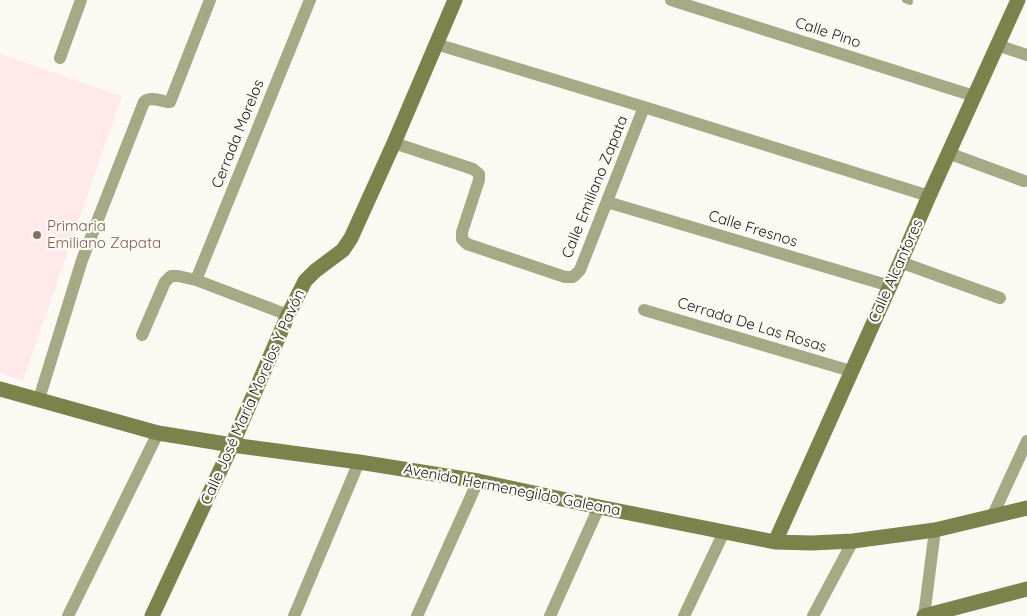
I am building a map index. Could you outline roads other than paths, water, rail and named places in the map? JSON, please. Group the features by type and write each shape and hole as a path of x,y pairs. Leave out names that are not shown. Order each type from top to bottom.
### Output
{"street":[{"path":"60,58 81,0"},
{"path":"40,399 82,260 144,102 150,98 170,102 210,0"},
{"name":"Cerrada Morelos","path":"196,280 310,0"},
{"name":"Calle José María Morelos Y Pavón","path":"152,616 232,445 288,315 305,281 315,270 344,250 351,238 456,0"},
{"name":"Calle Pino","path":"671,0 974,96"},
{"name":"Calle Alcanfores","path":"775,542 1018,0"},
{"path":"436,44 929,196"},
{"path":"997,45 1027,55"},
{"name":"Calle Emiliano Zapata","path":"394,143 473,169 479,174 479,180 462,232 462,239 467,244 565,278 573,277 580,270 644,107"},
{"path":"948,153 1024,181"},
{"name":"Calle Fresnos","path":"607,202 890,286"},
{"path":"900,262 1000,298"},
{"path":"142,335 165,282 171,276 196,280 288,315"},
{"name":"Cerrada De Las Rosas","path":"644,310 851,371"},
{"name":"Avenida Hermenegildo Galeana","path":"0,389 158,433 478,481 775,542 853,541 935,530 1027,508"},
{"path":"68,616 158,433"},
{"path":"992,517 1027,441"},
{"path":"294,616 360,462"},
{"path":"417,616 478,481"},
{"path":"550,616 599,507"},
{"path":"935,530 924,616 1027,589"},
{"path":"684,616 724,532"},
{"path":"814,616 853,541"}],"place":[{"name":"Primaria Emiliano Zapata","path":"37,235"}]}
